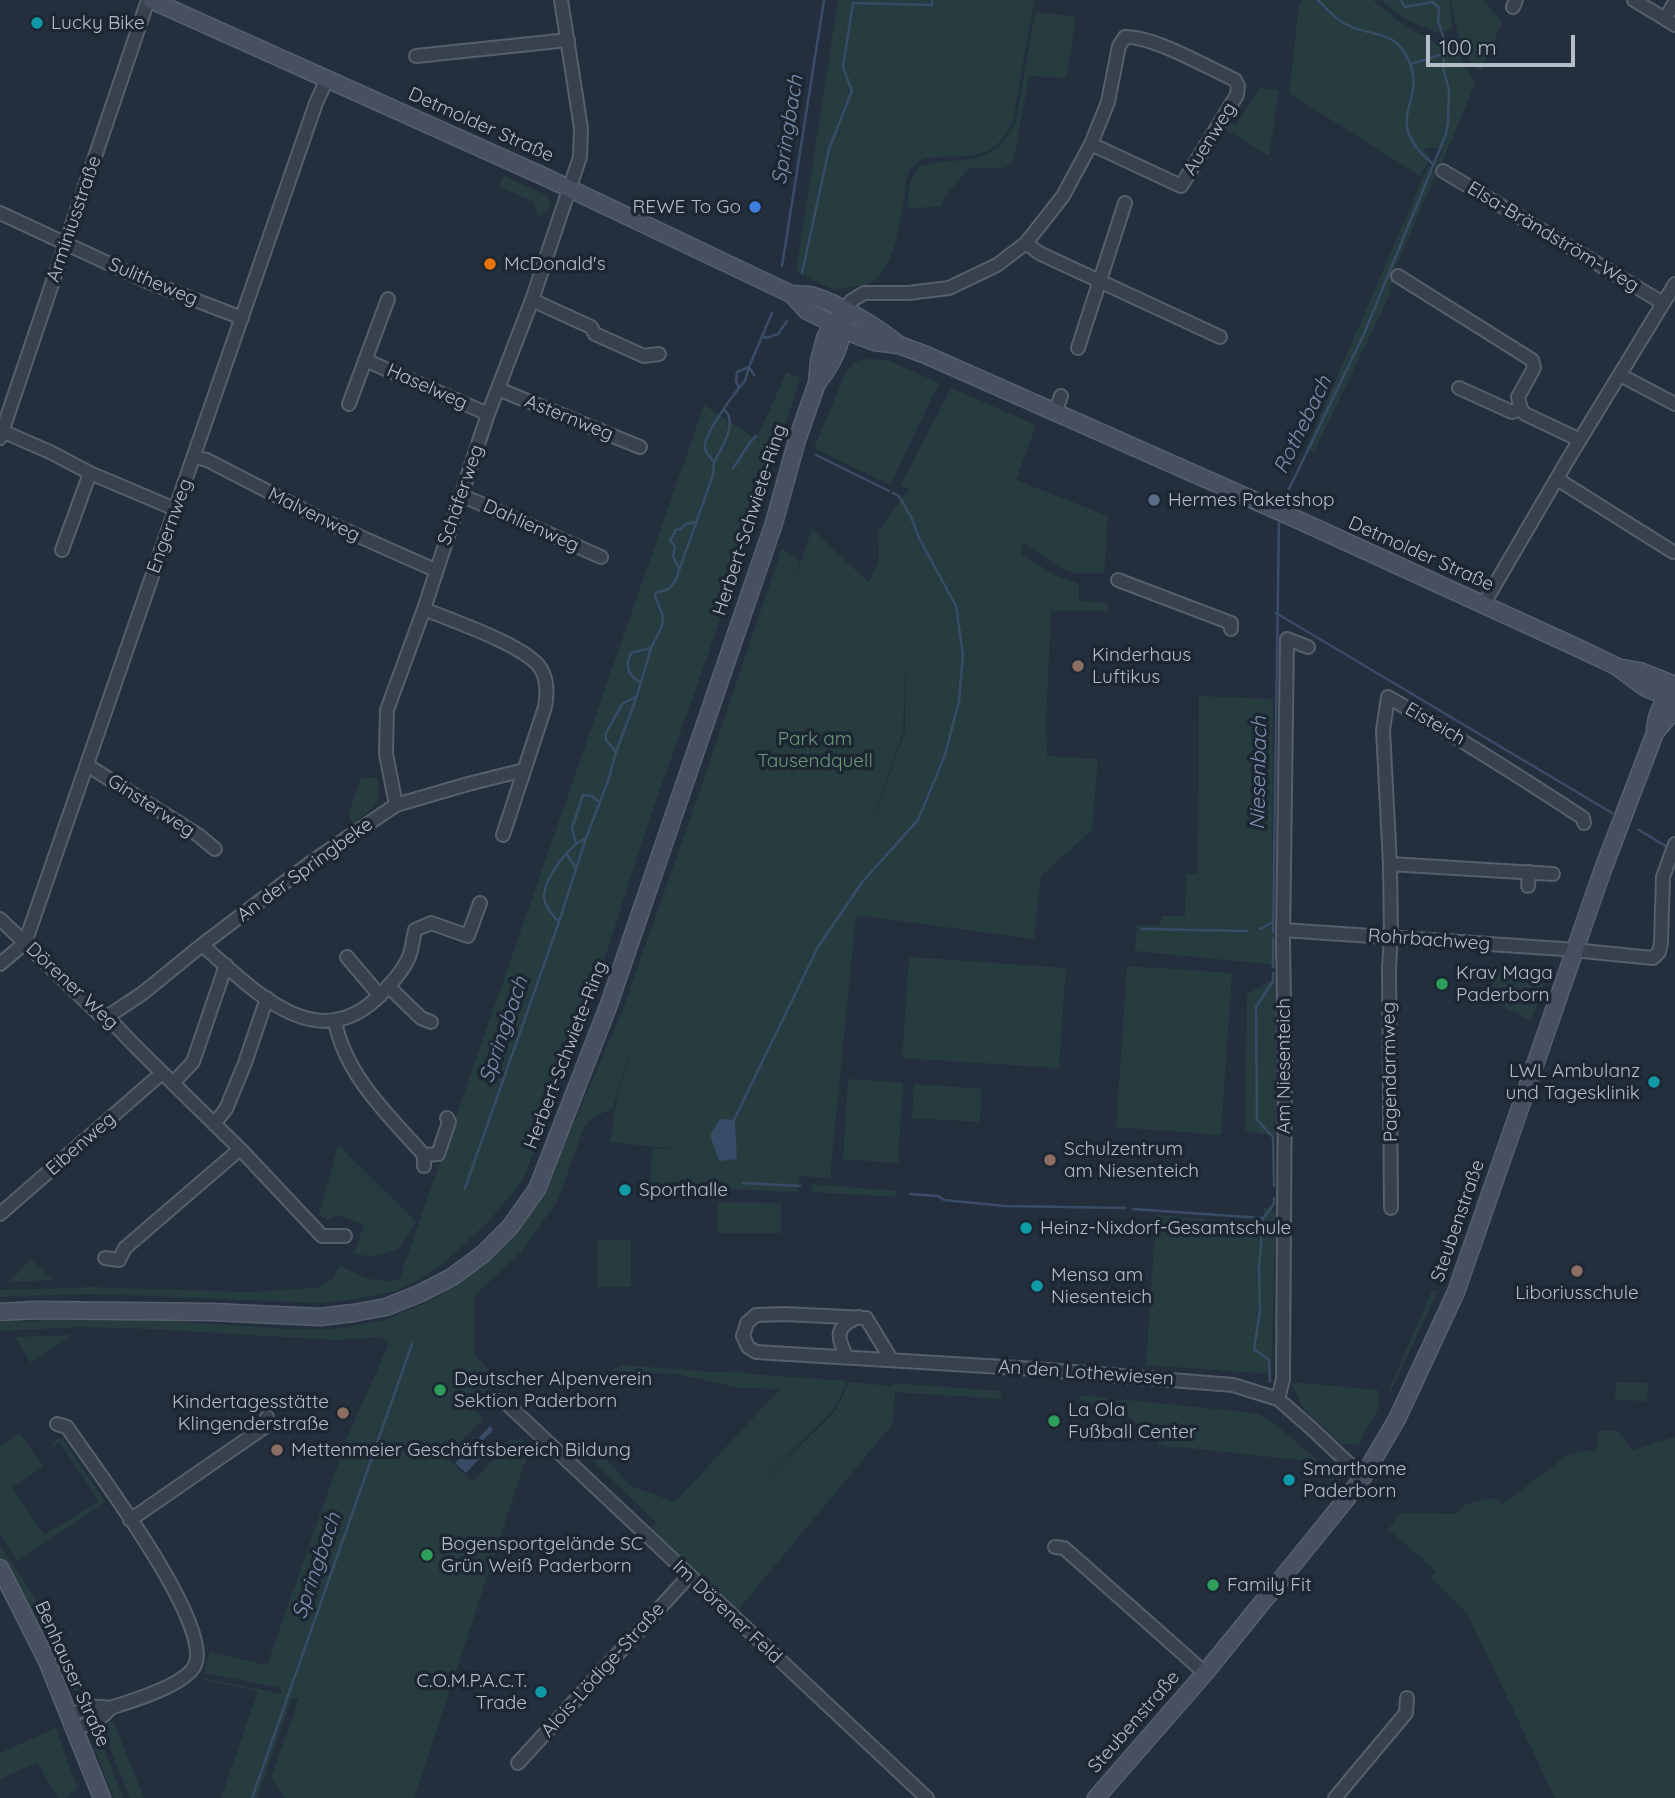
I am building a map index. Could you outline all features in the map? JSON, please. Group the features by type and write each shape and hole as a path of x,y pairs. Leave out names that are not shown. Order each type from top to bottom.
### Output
{"main road":[{"name":"Detmolder Straße","path":"150,0 569,189 791,294 807,311 837,326 874,342 899,345"},
{"name":"Detmolder Straße","path":"791,294 812,295 880,329 899,345 1281,512 1616,666 1640,685 1673,695"},
{"name":"Herbert-Schwiete-Ring","path":"0,1312 185,1312 320,1317 353,1313 386,1307 452,1277 483,1254 510,1227 537,1189 608,1007 774,523 797,440 817,383 819,361 845,311"},
{"name":"Herbert-Schwiete-Ring","path":"817,383 832,364 841,344 837,326"},
{"path":"832,364 847,352 874,342"},
{"name":"Steubenstraße","path":"1096,1798 1205,1673 1363,1477 1397,1419 1456,1292 1574,950 1655,733 1655,720 1673,695"},
{"name":"Benhauser Straße","path":"0,1568 47,1661 102,1798"}],"street":[{"name":"Arminiusstraße","path":"1,435 150,0"},
{"name":"Schäferweg","path":"396,805 386,754 387,710 424,609 488,414 580,158 581,128 561,0"},
{"path":"1634,0 1670,22 1675,2"},
{"name":"Auenweg","path":"1125,37 1135,37 1156,44 1234,80 1238,89 1230,108 1181,186 1091,144 1108,102 1119,46 1125,37"},
{"path":"416,56 568,40"},
{"name":"Engernweg","path":"25,943 316,103 327,79"},
{"path":"845,311 851,301 864,293 932,291 962,283 997,265 1026,243 1048,218 1091,144"},
{"name":"Elsa-Brändström-Weg","path":"1443,171 1663,303"},
{"path":"1078,348 1125,203"},
{"name":"Sulitheweg","path":"0,213 146,281 242,318"},
{"path":"1026,243 1039,253 1220,337"},
{"path":"1398,276 1532,360 1534,368 1518,397 1521,409 1525,414 1580,440"},
{"path":"1483,605 1675,284"},
{"name":"Haselweg","path":"349,404 387,299"},
{"path":"531,300 591,327 595,334 644,356 659,354"},
{"name":"Haselweg","path":"365,360 488,414"},
{"path":"1620,375 1675,404"},
{"path":"1459,387 1512,412 1521,409"},
{"name":"Asternweg","path":"498,389 640,447"},
{"path":"1055,413 1061,396"},
{"path":"1,435 50,452 90,473 175,509"},
{"name":"Malvenweg","path":"194,457 207,460 327,522 435,570"},
{"path":"62,550 90,473"},
{"path":"1557,480 1673,552"},
{"name":"Dahlienweg","path":"461,495 601,557"},
{"path":"1118,580 1231,623 1231,629"},
{"path":"424,609 517,649 540,667 548,691 503,835"},
{"name":"Am Niesenteich","path":"1278,1399 1283,1379 1283,930 1287,639 1308,647"},
{"name":"Eisteich","path":"1391,937 1390,864 1382,730 1388,697 1453,734 1550,796 1583,818 1584,823"},
{"name":"Ginsterweg","path":"87,765 198,835 215,849"},
{"name":"An der Springbeke","path":"110,1015 143,993 313,861 396,805 468,783 524,770"},
{"name":"Rohrbachweg","path":"1283,930 1653,958 1659,953 1661,943 1663,877 1673,847"},
{"path":"1390,864 1553,874"},
{"path":"1528,886 1529,872"},
{"path":"202,945 267,998 302,1018 335,1021 357,1014 384,991 408,958 415,930 431,923 466,942 480,903"},
{"name":"Dörener Weg","path":"0,919 100,1015 110,1015 113,1023 322,1236 345,1236"},
{"name":"Pagendarmweg","path":"1391,937 1391,1208"},
{"path":"0,964 25,943"},
{"path":"347,957 384,991 421,1018 431,1022"},
{"path":"173,1083 193,1062 226,965"},
{"path":"214,1124 226,1109 246,1063 267,998"},
{"path":"335,1021 348,1058 369,1094 424,1160 438,1154 449,1122 447,1118"},
{"name":"Eibenweg","path":"0,1214 162,1073"},
{"path":"105,1258 119,1260 125,1248 239,1150"},
{"name":"An den Lothewiesen","path":"859,1317 756,1315 747,1323 743,1336 748,1347 756,1352 891,1359 1233,1385 1278,1399"},
{"path":"847,1357 838,1339 840,1331 851,1320 859,1317 866,1318 891,1359"},
{"path":"1278,1399 1363,1477"},
{"name":"Im Dörener Feld","path":"495,1401 505,1402 927,1798"},
{"path":"130,1520 266,1426 267,1417"},
{"path":"57,1424 67,1427 167,1576 188,1616 198,1650 194,1667 185,1678 110,1708 90,1707 73,1722"},
{"name":"Steubenstraße","path":"1055,1547 1064,1548 1205,1673"},
{"name":"Alois-Lödige-Straße","path":"518,1763 689,1576"},
{"path":"1335,1798 1406,1713 1406,1698"}],"green space":[{"path":"838,0 1034,0 1013,121 1002,139 989,150 975,155 934,157 922,160 912,167 907,178 895,244 886,266 870,283 837,289 796,272"},
{"path":"1304,0 1373,0 1401,23 1437,44 1455,47 1475,84 1439,170 1434,167 1443,150 1434,147 1424,149 1431,157 1420,176 1289,93 1299,5"},
{"path":"1381,0 1449,0 1452,30 1436,32 1405,19"},
{"path":"1451,0 1483,0 1502,22 1481,72 1464,48"},
{"path":"1035,12 1076,17 1067,75 1063,78 1029,76 1013,163 1004,168 969,168 944,197 941,206 907,209 910,183 918,167 985,155 996,149 1006,138 1016,122"},
{"path":"1259,88 1279,90 1269,156 1225,129 1230,122 1236,125"},
{"path":"1428,166 1437,171 1393,274 1390,294 1314,452 1306,449"},
{"path":"504,176 548,196 551,206 542,216 537,215 534,202 499,186"},
{"path":"864,359 887,360 939,383 890,485 814,448 845,374 853,363"},
{"path":"787,372 800,378 753,527 651,815 591,1000 523,1180 490,1220 447,1260 420,1279 395,1291 352,1300 320,1303 92,1294 0,1297 0,1290 92,1287 248,1292 316,1288 333,1279 340,1265 368,1279 399,1280 704,405 756,439"},
{"name":"Park am Tausendquell","path":"951,388 1036,425 1016,480 1108,516 1104,573 1074,573 1061,568 1022,542 1022,554 1058,577 1079,584 1079,601 1108,603 1107,611 1051,611 1047,756 1098,759 1092,830 1041,876 1034,939 856,915 830,1178 800,1176 797,1192 650,1186 652,1149 674,1149 610,1142 616,1102 639,1024 613,1108 594,1117 584,1127 558,1200 522,1251 475,1295 475,1355 498,1380 470,1405 483,1419 446,1457 473,1482 511,1439 518,1442 521,1438 530,1447 414,1798 286,1798 272,1778 264,1798 299,1699 292,1697 257,1798 221,1798 258,1691 202,1680 203,1678 282,1694 280,1688 204,1673 210,1652 267,1665 347,1438 389,1343 380,1337 336,1340 149,1329 80,1327 0,1331 0,1322 149,1320 288,1329 336,1329 385,1320 434,1299 488,1260 514,1233 544,1192 621,1014 782,548 800,562 789,597 812,529 869,583 879,559 878,531 909,489 901,485","holes":["906,647 905,731 868,834 903,731"]},
{"path":"1199,696 1273,699 1272,918 1277,918 1276,965 1135,951 1137,925 1160,926 1162,916 1185,916 1186,874 1198,874"},
{"path":"361,778 378,778 379,795 375,805 353,824 348,814"},
{"path":"909,957 1066,968 1059,1068 902,1058"},
{"path":"1492,965 1550,966 1531,1021 1492,1001"},
{"path":"1127,966 1232,973 1221,1135 1116,1127"},
{"path":"1277,977 1276,1137 1245,1130 1247,994"},
{"path":"848,1079 903,1083 898,1163 843,1159"},
{"path":"914,1084 982,1089 980,1122 912,1118"},
{"path":"338,1145 416,1222 399,1249 370,1257 354,1253 364,1225 338,1215 328,1220 319,1215"},
{"path":"812,1184 897,1191 896,1197 811,1192"},
{"path":"718,1202 781,1203 781,1233 717,1233"},
{"path":"1264,1208 1276,1210 1271,1374 1146,1365 1156,1215 1263,1223"},
{"path":"598,1240 631,1240 631,1287 598,1287"},
{"path":"31,1259 53,1280 9,1282"},
{"path":"1432,1291 1438,1291 1390,1392 1390,1387"},
{"path":"73,1335 31,1363 15,1337"},
{"path":"621,1365 714,1372 740,1371 748,1374 847,1381 834,1409 739,1505 836,1410 849,1382 1001,1391 1001,1399 895,1392 893,1423 738,1610 651,1528 656,1522 592,1460 601,1455 631,1486 675,1502 780,1389 739,1388 677,1374 611,1371"},
{"path":"1291,1382 1378,1390 1379,1407 1358,1445 1342,1444 1304,1409"},
{"path":"1616,1382 1648,1383 1647,1401 1615,1400"},
{"path":"1077,1395 1255,1413 1269,1419 1334,1475 1334,1484 1308,1461 1161,1445 1118,1407 1111,1415 1099,1406 1095,1411"},
{"path":"1617,1430 1632,1450 1675,1437 1675,1798 1555,1798 1467,1613 1430,1577 1436,1571 1388,1529 1402,1513 1454,1514 1467,1504 1494,1498 1503,1504 1568,1455 1596,1449 1599,1431"},
{"path":"20,1433 43,1467 12,1488 44,1535 99,1501 59,1442 54,1445 52,1443 60,1438 105,1502 17,1561 0,1534 0,1447"},
{"path":"0,1545 42,1609 83,1692 70,1687 34,1613 0,1557"},
{"path":"113,1721 144,1798 130,1798 102,1728"},
{"path":"56,1728 77,1788 66,1798 58,1798 37,1762 0,1779 0,1753"},
{"path":"97,1730 123,1798 114,1798 93,1745 93,1736"}],"water":[{"path":"720,1119 735,1120 737,1159 719,1161 710,1135"},
{"path":"490,1426 493,1430 483,1440 490,1447 466,1473 455,1463"}],"waterway":[{"name":"Springbach","path":"782,266 824,0"},
{"path":"802,273 829,149 852,91 843,67 853,3 932,5 932,0"},
{"path":"1318,0 1342,22 1388,38 1403,50 1413,76 1407,123 1409,135 1417,148 1433,164"},
{"name":"Rothebach","path":"1283,506 1364,334 1446,134 1449,90 1443,67 1445,43 1438,20 1439,8 1433,2 1405,7 1401,0"},
{"path":"1411,64 1443,54"},
{"name":"Springbach","path":"559,922 616,752 606,740 606,733 622,704 637,696 651,648 662,626 663,616 656,592 668,589 676,579 713,475 714,462 705,447 708,435 739,388 736,381 737,372 749,367 772,313"},
{"path":"762,335 766,338 778,334 787,321"},
{"name":"Springbach","path":"749,367 754,375"},
{"name":"Springbach","path":"739,388 745,381 749,367"},
{"name":"Springbach","path":"714,462 729,428 730,421 724,410"},
{"path":"733,468 756,436"},
{"path":"816,455 889,491"},
{"path":"734,1120 818,947 863,881 918,820 945,755 959,701 963,655 956,606 919,538 911,517 899,496 893,493"},
{"name":"Niesenbach","path":"1273,932 1279,519"},
{"name":"Springbach","path":"679,569 673,556 675,547 670,540 676,530 696,522"},
{"name":"Rothebach","path":"1276,613 1612,813"},
{"name":"Springbach","path":"640,682 630,674 629,658 631,653 650,648"},
{"name":"Springbach","path":"616,752 637,696"},
{"path":"576,843 572,828 583,795 592,796 598,801"},
{"name":"Rothebach","path":"1639,830 1669,848"},
{"name":"Springbach","path":"465,1188 559,922 544,898 548,881 558,864 584,839"},
{"path":"566,853 576,868"},
{"path":"1260,929 1273,922"},
{"path":"1142,929 1247,931"},
{"name":"Niesenbach","path":"1273,938 1273,967"},
{"name":"Niesenbach","path":"1273,973 1273,981 1256,1007 1257,1120 1273,1137 1274,1186"},
{"path":"743,1183 800,1186"},
{"path":"910,1194 1005,1206 1125,1208"},
{"name":"Niesenbach","path":"1270,1382 1269,1360 1254,1349 1260,1311 1259,1268 1263,1218 1274,1204 1274,1198"},
{"path":"1133,1209 1262,1218"},
{"name":"Springbach","path":"252,1798 412,1344"}],"place":[{"name":"Lucky Bike","path":"37,23"},
{"name":"REWE To Go","path":"755,207"},
{"name":"McDonald's","path":"490,264"},
{"name":"Hermes Paketshop","path":"1154,500"},
{"name":"Kinderhaus Luftikus","path":"1078,666"},
{"name":"Krav Maga Paderborn","path":"1442,984"},
{"name":"LWL Ambulanz und Tagesklinik","path":"1654,1082"},
{"name":"Schulzentrum am Niesenteich","path":"1050,1160"},
{"name":"Sporthalle","path":"625,1190"},
{"name":"Heinz-Nixdorf-Gesamtschule","path":"1026,1228"},
{"name":"Liboriusschule","path":"1577,1271"},
{"name":"Mensa am Niesenteich","path":"1037,1286"},
{"name":"Deutscher Alpenverein Sektion Paderborn","path":"440,1390"},
{"name":"Kindertagesstätte Klingenderstraße","path":"343,1413"},
{"name":"La Ola Fußball Center","path":"1054,1421"},
{"name":"Mettenmeier Geschäftsbereich Bildung","path":"277,1450"},
{"name":"Smarthome Paderborn","path":"1289,1480"},
{"name":"Bogensportgelände SC Grün Weiß Paderborn","path":"427,1555"},
{"name":"Family Fit","path":"1213,1585"},
{"name":"C.O.M.P.A.C.T. Trade","path":"541,1692"}]}
